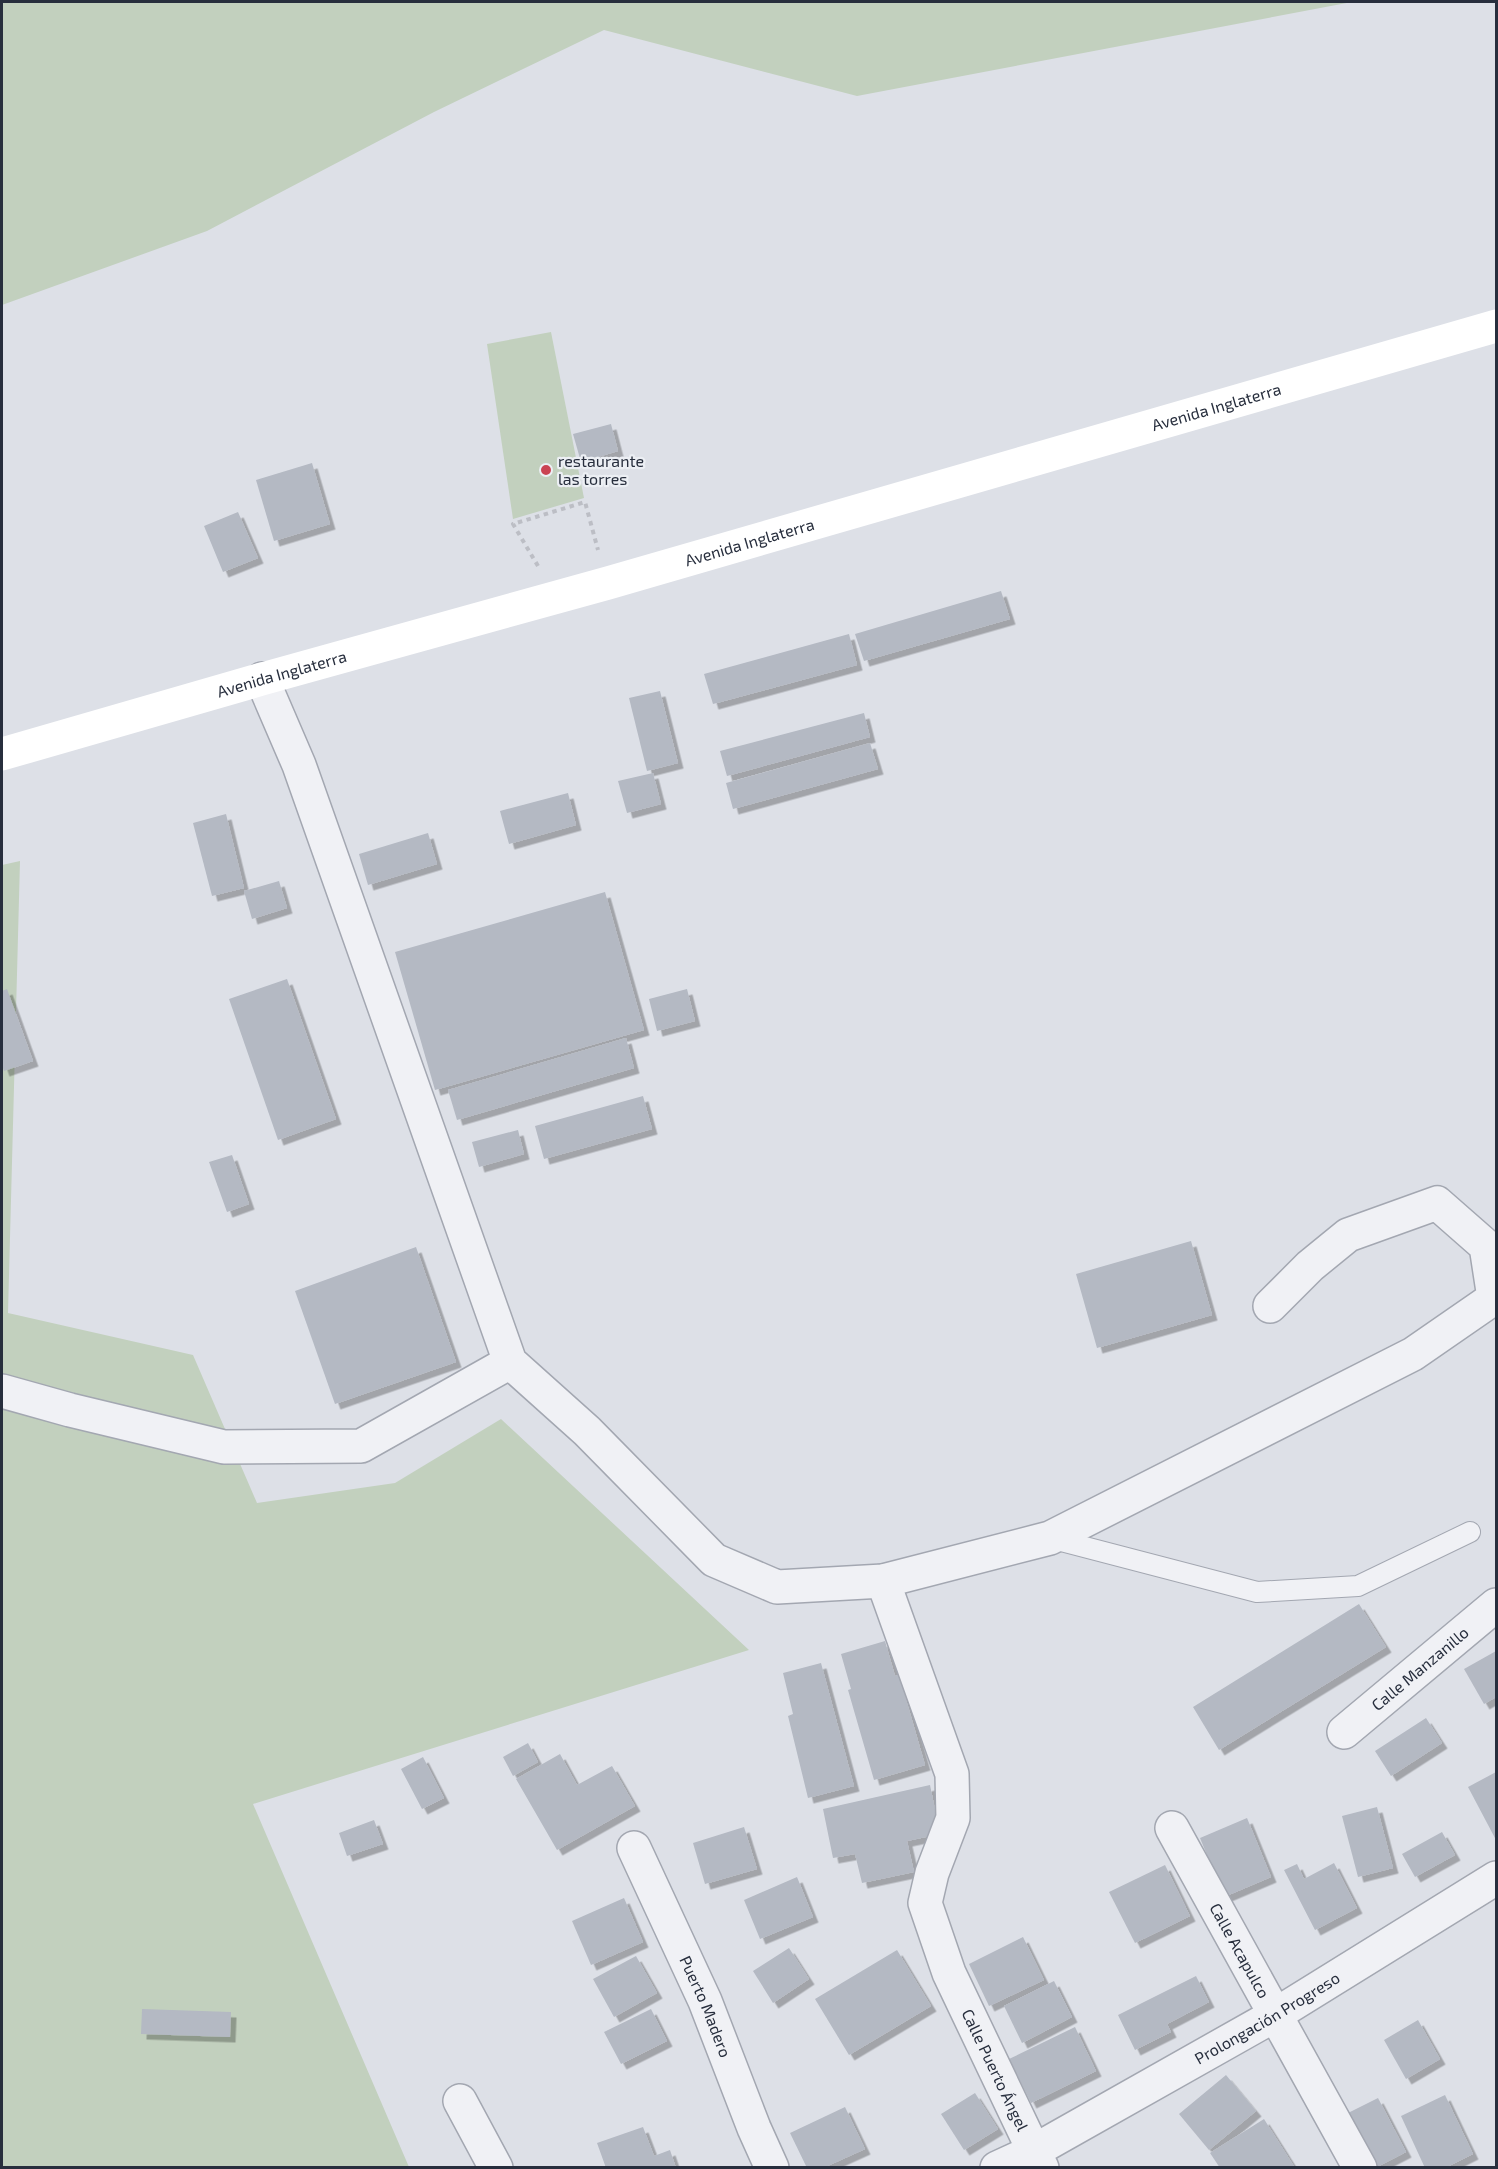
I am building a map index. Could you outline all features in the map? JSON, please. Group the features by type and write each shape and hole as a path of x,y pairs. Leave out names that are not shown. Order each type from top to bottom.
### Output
{"main road":[{"name":"Avenida Inglaterra","path":"2,754 556,598 1497,326"}],"street":[{"path":"262,679 299,765 510,1362 587,1431 714,1560 777,1587 883,1581 1050,1538 1413,1354 1494,1298 1486,1246 1437,1203 1348,1235 1310,1266 1270,1306"},
{"path":"2,1391 224,1447 361,1446 510,1362"},
{"name":"Calle Puerto Ángel","path":"883,1581 952,1774 953,1818 932,1873 925,1903 950,1973 1038,2159"},
{"name":"Calle Manzanillo","path":"1344,1732 1497,1605"},
{"name":"Calle Acapulco","path":"1172,1828 1360,2168"},
{"name":"Puerto Madero","path":"634,1848 705,2001 754,2128 772,2168"},
{"name":"Prolongación Progreso","path":"998,2168 1038,2159 1497,1878"},
{"path":"460,2101 496,2168"}],"lane":[{"path":"1050,1538 1257,1592 1358,1586 1470,1532"}],"path":[{"path":"556,598 513,524 585,502 608,583"}],"green space":[{"path":"2,2 1352,2 857,96 604,30 434,112 207,231 2,305"},
{"path":"551,332 584,498 513,519 487,344"},
{"path":"20,861 8,1313 193,1355 257,1503 395,1483 501,1419 749,1650 253,1804 409,2167 2,2168 2,865"}],"building":[{"path":"611,424 618,451 581,462 573,434"},
{"path":"312,463 330,524 274,541 256,480"},
{"path":"238,512 258,558 223,572 204,526"},
{"path":"1001,591 1010,619 864,661 855,634"},
{"path":"849,634 857,665 713,704 704,674"},
{"path":"660,691 678,763 647,771 629,698"},
{"path":"864,713 870,737 727,776 720,751"},
{"path":"870,743 878,769 733,809 726,783"},
{"path":"653,773 661,804 627,813 618,781"},
{"path":"568,793 576,825 509,844 500,811"},
{"path":"226,814 244,888 212,896 193,823"},
{"path":"428,833 437,864 368,885 359,854"},
{"path":"279,881 287,908 252,919 244,891"},
{"path":"605,892 644,1030 435,1090 395,952"},
{"path":"287,979 336,1119 278,1140 229,999"},
{"path":"7,989 33,1061 4,1071 2,1065 2,991"},
{"path":"687,989 695,1021 657,1031 649,999"},
{"path":"626,1038 634,1068 457,1120 448,1090"},
{"path":"643,1096 652,1129 544,1159 535,1126"},
{"path":"518,1130 524,1154 479,1167 472,1142"},
{"path":"232,1155 249,1204 227,1212 209,1162"},
{"path":"1191,1241 1212,1315 1097,1348 1076,1274"},
{"path":"416,1247 456,1362 335,1404 295,1291"},
{"path":"1359,1604 1386,1647 1219,1750 1193,1707"},
{"path":"885,1641 895,1676 899,1675 925,1765 874,1780 848,1690 851,1689 841,1654"},
{"path":"1496,1651 1496,1697 1484,1704 1464,1669"},
{"path":"821,1663 854,1786 808,1798 788,1716 793,1714 783,1673"},
{"path":"1426,1718 1442,1743 1391,1776 1375,1751"},
{"path":"528,1743 538,1762 513,1776 503,1757"},
{"path":"560,1754 577,1785 612,1766 635,1806 557,1850 516,1779"},
{"path":"423,1757 444,1798 422,1809 401,1769"},
{"path":"1496,1772 1496,1840 1468,1787"},
{"path":"930,1785 940,1834 907,1841 914,1872 862,1883 855,1854 833,1858 823,1809"},
{"path":"1377,1807 1393,1868 1358,1877 1342,1816"},
{"path":"1247,1818 1271,1877 1224,1897 1200,1838"},
{"path":"374,1820 383,1844 347,1856 339,1833"},
{"path":"744,1827 757,1869 705,1884 693,1843"},
{"path":"1442,1832 1455,1855 1415,1877 1402,1854"},
{"path":"1334,1863 1357,1908 1315,1930 1284,1870 1297,1864 1304,1879"},
{"path":"1165,1865 1190,1916 1135,1943 1109,1892"},
{"path":"797,1877 813,1917 760,1939 744,1900"},
{"path":"624,1898 643,1942 591,1965 572,1921"},
{"path":"1023,1937 1044,1980 989,2006 969,1964"},
{"path":"789,1948 809,1979 773,2003 753,1971"},
{"path":"897,1950 931,2006 849,2055 815,1999"},
{"path":"636,1956 657,1993 614,2017 593,1979"},
{"path":"1196,1976 1209,2002 1167,2024 1171,2032 1135,2050 1118,2015"},
{"path":"1054,1981 1072,2017 1022,2043 1004,2006"},
{"path":"142,2009 231,2012 230,2037 141,2034"},
{"path":"651,2009 667,2041 621,2064 604,2032"},
{"path":"1418,2020 1440,2059 1406,2079 1384,2040"},
{"path":"1075,2027 1096,2071 1031,2103 1009,2059"},
{"path":"1226,2075 1256,2111 1209,2150 1179,2114"},
{"path":"975,2093 998,2129 964,2150 941,2114"},
{"path":"1445,2095 1473,2154 1445,2168 1425,2168 1401,2116"},
{"path":"1378,2098 1406,2152 1375,2168 1336,2119"},
{"path":"845,2107 865,2149 823,2168 807,2168 790,2133"},
{"path":"1264,2119 1295,2168 1220,2168 1210,2153"},
{"path":"643,2127 654,2156 670,2150 676,2168 606,2168 597,2143"}],"place":[{"name":"restaurante las torres","path":"546,470"}]}
